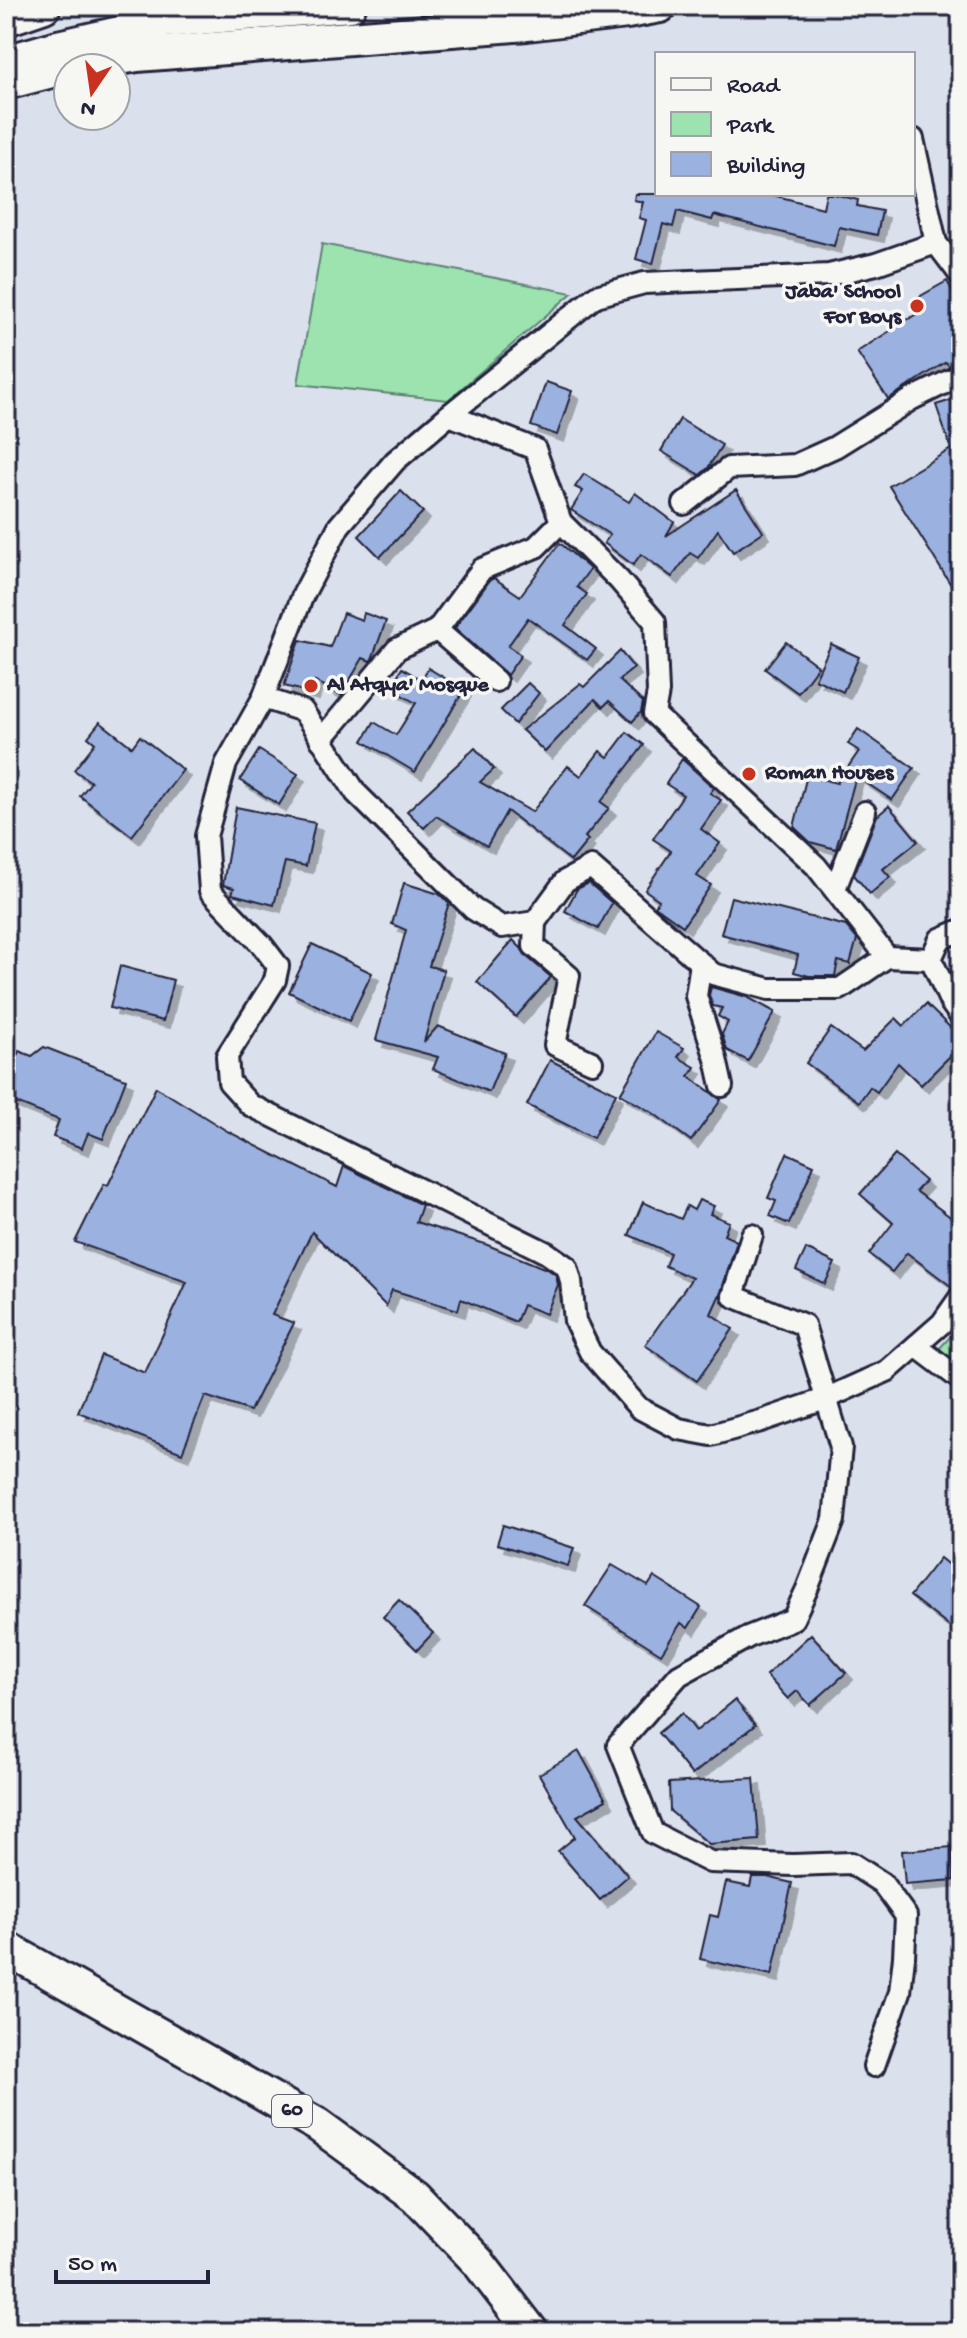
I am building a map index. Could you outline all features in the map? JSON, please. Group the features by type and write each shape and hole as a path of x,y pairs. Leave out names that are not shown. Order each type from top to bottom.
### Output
{"highway":[{"path":"6,19 44,6"},
{"path":"6,83 63,68 137,55 527,24 660,6"},
{"name":"60","path":"6,1948 318,2125 415,2196 478,2262 532,2332"}],"main road":[{"path":"6,44 96,20 165,6"},
{"path":"6,61 164,22 350,6"}],"street":[{"path":"915,148 936,243 961,276"},
{"path":"936,243 876,264 829,275 644,283 596,296 449,415 395,461 339,526 303,595 263,698 226,764 206,836 210,891 278,966 275,980 227,1056 229,1082 250,1105 547,1253 567,1267 575,1321 590,1352 639,1408 679,1429 711,1435 825,1399 887,1371 942,1323 961,1296"},
{"path":"684,504 729,468 795,465 835,447 912,399 961,375"},
{"path":"449,415 535,449 561,522 619,580 655,622 658,692 654,714 816,866 887,957"},
{"path":"321,740 397,649 437,630 482,569 536,547 561,522"},
{"path":"437,630 496,681"},
{"path":"263,698 303,711 356,793 473,909 502,927 535,922"},
{"path":"835,889 865,812"},
{"path":"592,1062 555,1045 569,976 534,946 535,922 565,881 591,867 713,974 769,989 840,989 887,957 931,959"},
{"path":"961,930 940,939 931,959 951,1003 961,1017"},
{"path":"701,963 696,996 722,1086"},
{"path":"752,1235 733,1296 804,1325 841,1447 834,1520 793,1619 750,1636 679,1675 618,1745 653,1833 710,1862 793,1865 851,1863 882,1883 906,1916 900,1992 874,2066"},
{"path":"916,1346 961,1380"}],"green space":[{"path":"322,244 572,293 448,400 298,384"},
{"path":"961,1325 961,1371 938,1350"}],"building":[{"path":"635,194 777,196 823,208 826,196 842,196 858,200 857,206 882,211 877,235 839,227 834,246 714,215 712,220 677,211 673,227 663,224 653,264 636,259 646,220 639,218 643,202 634,200"},
{"path":"947,281 961,306 961,362 949,366 946,362 888,399 857,352 918,313 912,301"},
{"path":"546,382 572,391 557,435 531,426"},
{"path":"961,397 961,601 889,486 951,449 936,405"},
{"path":"680,419 722,445 700,475 661,451"},
{"path":"584,474 629,502 635,493 674,522 666,536 736,490 763,532 733,552 718,530 698,558 690,553 672,577 641,554 633,565 604,543 610,535 571,510 583,491 575,487"},
{"path":"401,491 423,512 380,557 359,536"},
{"path":"560,543 590,569 577,587 587,594 565,625 596,649 587,660 528,618 508,646 521,655 507,675 455,628 494,578 520,596"},
{"path":"343,613 362,620 364,613 386,621 372,659 363,658 341,695 315,681 312,693 284,686 300,640 330,647"},
{"path":"786,642 818,666 798,693 765,669"},
{"path":"831,644 859,657 843,692 815,679"},
{"path":"620,651 634,668 619,680 643,702 641,712 632,722 609,701 603,707 595,699 545,752 522,730 580,684 584,687"},
{"path":"402,668 422,680 428,668 464,690 415,772 363,741 374,722 396,735 416,703 393,690 393,683"},
{"path":"528,683 539,693 515,724 501,710"},
{"path":"100,722 132,747 140,736 183,770 132,836 80,796 91,782 74,770 95,743 88,737"},
{"path":"858,729 914,768 892,800 856,776 836,849 810,842 794,827 807,775 837,783 859,751 848,744"},
{"path":"627,732 644,745 601,802 609,808 585,837 588,840 571,861 507,811 487,846 436,816 424,828 407,811 475,748 494,769 480,782 532,812 568,766 581,776 600,751 608,757"},
{"path":"259,750 298,774 279,805 240,780"},
{"path":"682,759 714,788 710,793 721,800 701,829 720,843 697,876 711,885 683,926 655,906 659,900 645,890 671,851 653,839 683,795 666,784"},
{"path":"889,806 918,841 883,869 890,877 870,894 854,875 877,816"},
{"path":"236,807 315,823 306,866 285,862 274,905 232,894 234,888 223,885"},
{"path":"404,883 439,894 449,903 429,966 444,970 424,1042 438,1026 505,1053 489,1092 433,1069 438,1057 376,1040 406,930 392,924"},
{"path":"589,883 612,903 598,929 565,911 577,889"},
{"path":"731,897 846,926 857,939 850,964 838,961 835,976 809,976 794,972 798,955 721,934"},
{"path":"513,940 551,977 516,1017 477,982"},
{"path":"312,944 372,973 349,1021 289,992"},
{"path":"120,966 173,980 163,1021 110,1008"},
{"path":"711,987 747,997 775,1012 748,1061 727,1050 722,1034 728,1022 718,1016 722,1008 713,1006 709,995"},
{"path":"926,1004 961,1038 961,1045 921,1085 898,1063 877,1092 870,1087 859,1102 806,1063 831,1028 863,1051 896,1018 904,1026"},
{"path":"656,1032 684,1048 678,1057 695,1067 689,1076 721,1100 691,1141 620,1094"},
{"path":"44,1047 126,1079 103,1139 88,1133 82,1148 53,1137 59,1120 6,1099 6,1083 19,1051 32,1056"},
{"path":"550,1060 616,1093 593,1138 527,1105"},
{"path":"156,1087 227,1131 337,1187 344,1166 422,1205 416,1222 485,1244 549,1270 556,1275 558,1285 546,1314 523,1305 516,1322 461,1299 458,1310 392,1290 386,1306 312,1232 272,1315 294,1323 250,1411 205,1396 182,1453 78,1412 101,1355 145,1373 187,1282 75,1242 104,1184 108,1185"},
{"path":"787,1153 814,1165 789,1224 770,1216 776,1201 768,1198"},
{"path":"895,1155 925,1181 916,1191 961,1225 961,1279 952,1287 907,1253 892,1272 869,1254 893,1223 860,1194"},
{"path":"699,1200 714,1206 710,1214 729,1222 724,1235 737,1241 711,1314 733,1329 697,1381 645,1345 692,1278 665,1266 670,1253 629,1235 643,1202 681,1219 687,1206 694,1210"},
{"path":"806,1249 835,1263 825,1284 796,1270"},
{"path":"503,1525 574,1548 568,1566 497,1544"},
{"path":"940,1558 961,1575 961,1636 910,1596"},
{"path":"612,1565 648,1586 654,1577 701,1607 688,1628 681,1623 661,1654 585,1606"},
{"path":"399,1600 433,1633 417,1650 383,1617"},
{"path":"811,1634 846,1673 810,1705 797,1691 788,1699 766,1675"},
{"path":"735,1700 755,1725 692,1775 658,1733 682,1713 696,1731"},
{"path":"579,1751 606,1800 577,1816 628,1876 600,1900 558,1851 575,1837 539,1774"},
{"path":"754,1778 759,1840 709,1844 670,1811 669,1783"},
{"path":"952,1847 954,1880 905,1884 902,1851"},
{"path":"752,1877 792,1883 772,1975 700,1959 710,1915 718,1917 726,1882 750,1887"}],"place":[{"name":"Jaba' School For Boys","path":"917,306"},
{"name":"Al Atqya' Mosque","path":"311,686"},
{"name":"Roman Houses","path":"749,774"}]}
